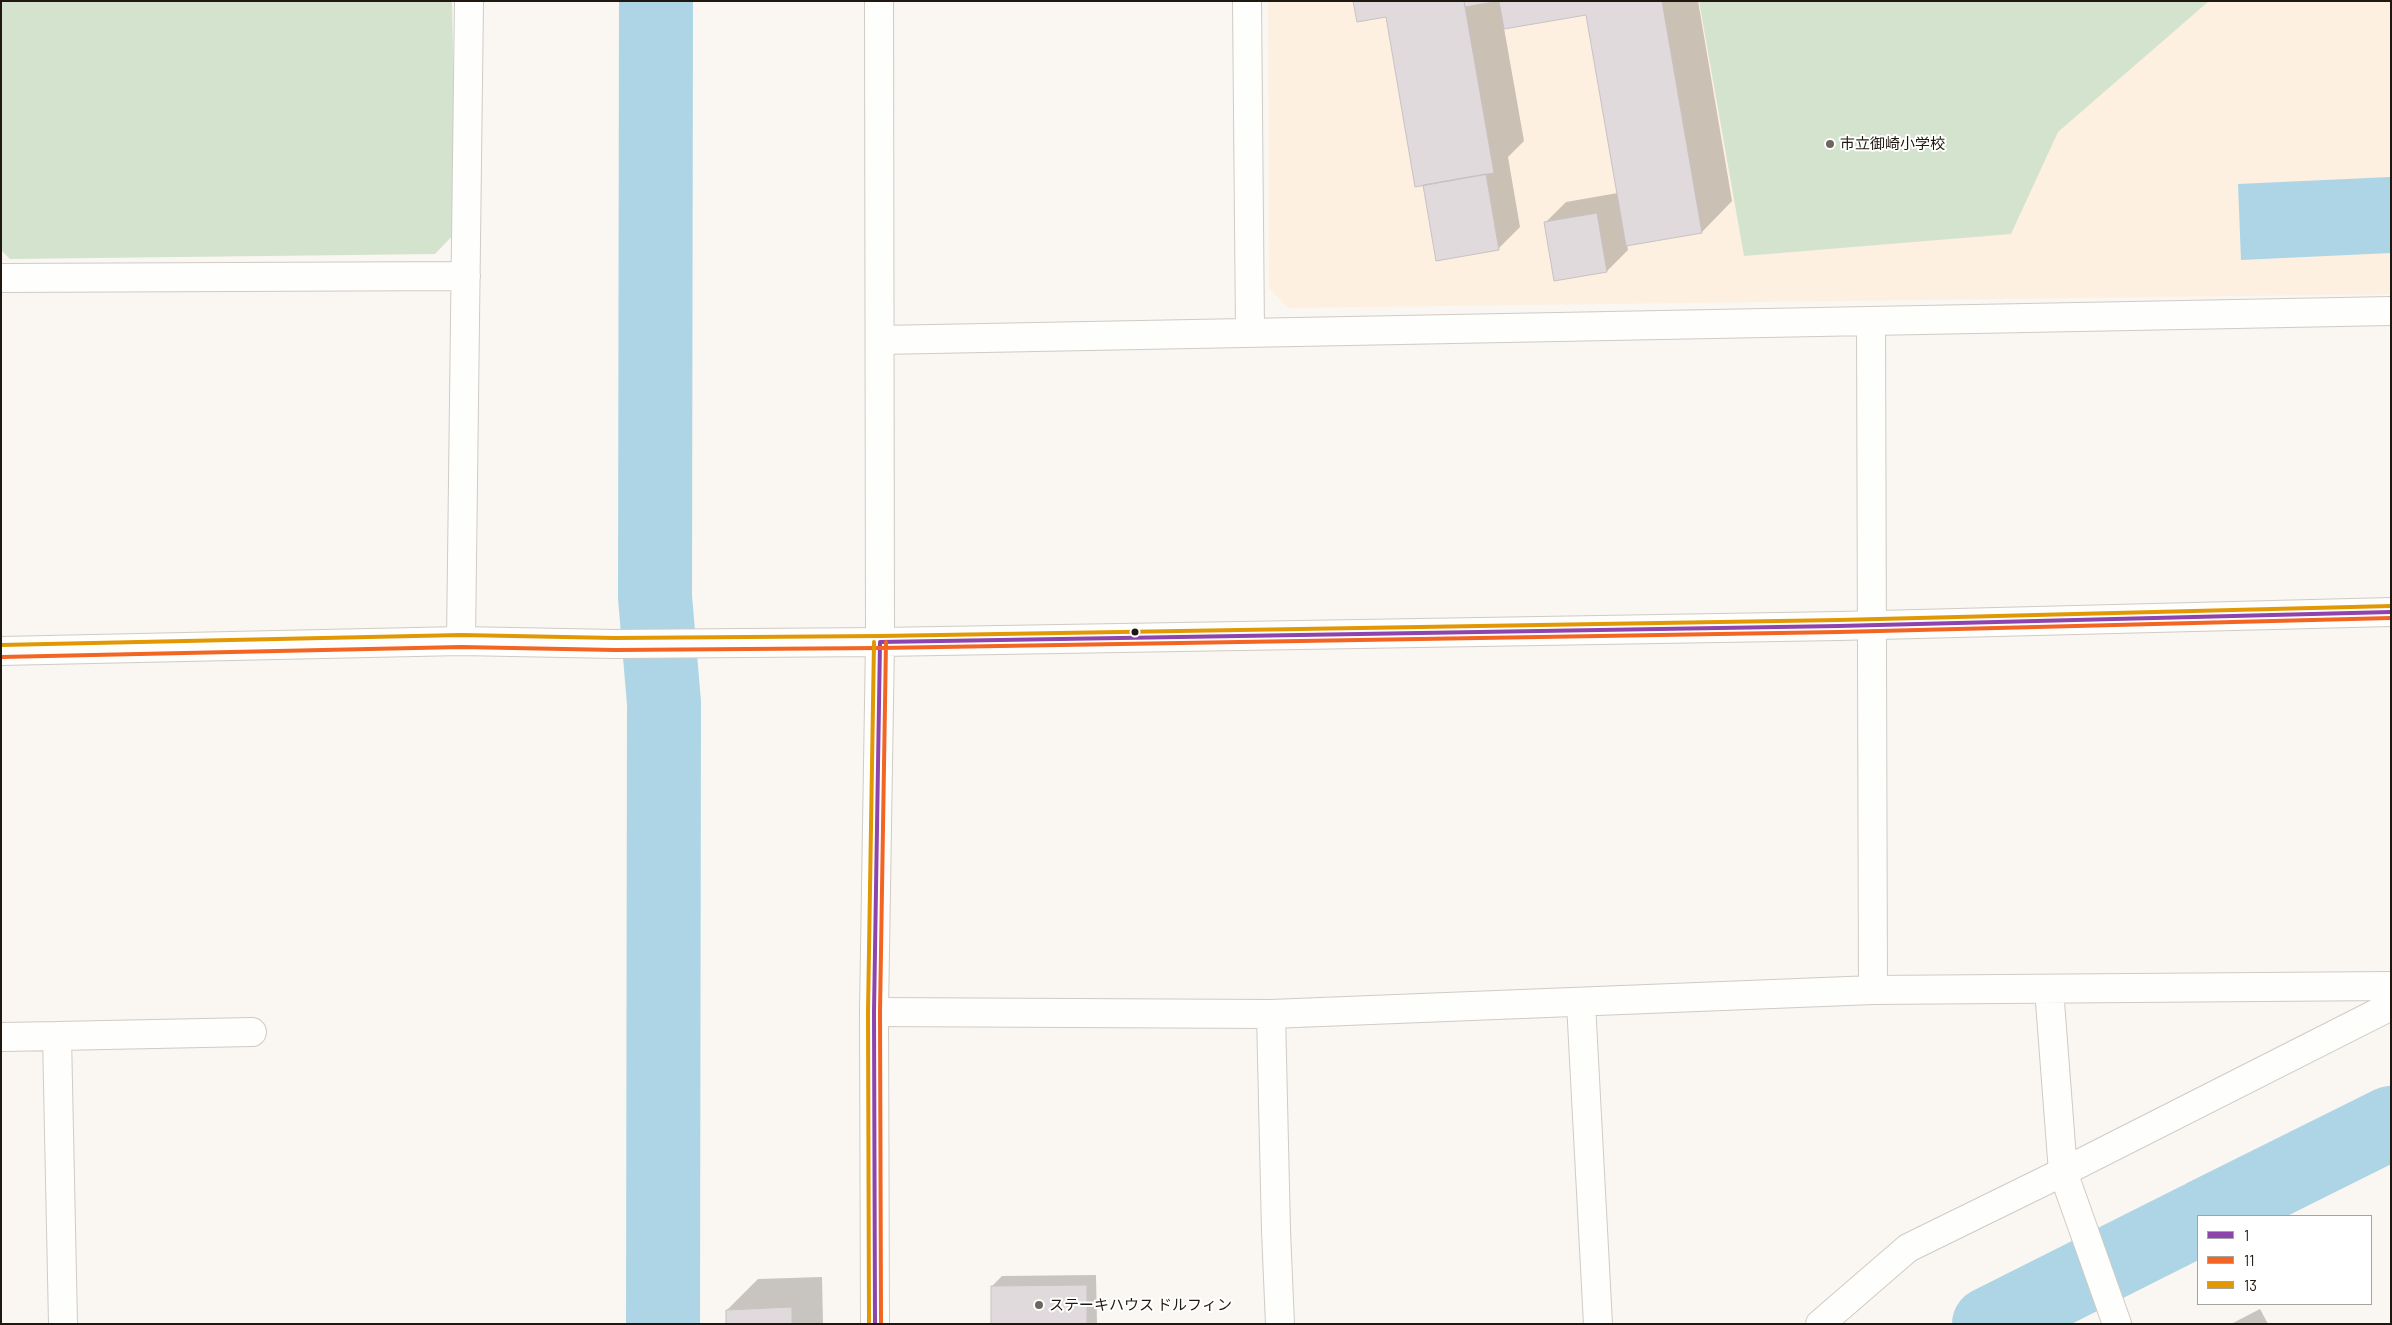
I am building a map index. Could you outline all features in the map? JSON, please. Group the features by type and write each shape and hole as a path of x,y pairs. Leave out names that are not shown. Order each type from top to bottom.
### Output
{"street":[{"path":"461,642 469,1"},
{"path":"875,1324 874,1012 880,642 879,1"},
{"path":"1247,1 1250,332"},
{"path":"1,278 466,276"},
{"path":"880,340 2391,312"},
{"path":"1871,321 1874,990"},
{"path":"1,652 461,642 615,644 880,642 1872,625 2391,612"},
{"path":"874,1012 1271,1014 1874,990 2391,986"},
{"path":"2049,989 2063,1172 2117,1324"},
{"path":"1582,1003 1598,1324"},
{"path":"1820,1324 1908,1248 2391,1006"},
{"path":"1271,1014 1280,1324"},
{"path":"1,1037 252,1032"},
{"path":"56,1036 63,1324"}],"shaded area":[{"name":"市立御崎小学校","path":"1268,1 2391,1 2391,294 1288,308 1269,288"}],"green space":[{"path":"1,1 452,1 457,231 435,254 10,259 1,250"},
{"path":"1699,1 2209,1 2058,132 2011,234 1744,256"}],"water":[{"path":"2390,177 2391,253 2241,260 2238,184"}],"building":[{"path":"1353,1 1464,1 1494,173 1415,187 1386,17 1357,22"},
{"path":"1464,1 1499,1 1465,7"},
{"path":"1499,1 1662,1 1702,233 1626,246 1586,15 1504,29"},
{"path":"1486,174 1499,250 1436,261 1423,185"},
{"path":"1597,213 1607,272 1554,281 1544,222"},
{"name":"ステーキハウス ドルフィン","path":"1087,1285 1087,1324 991,1324 991,1286"},
{"path":"792,1307 792,1324 726,1324 726,1310"}],"waterway":[{"path":"656,1 655,597 664,703 663,1324"},
{"path":"2206,1215 2391,1123"},
{"path":"1989,1324 2197,1220"}],"transit line":[{"name":"13","path":"1,645 461,635 615,638 880,636 1839,620 2391,606"},
{"name":"1","path":"880,642 1839,626 2391,612"},
{"name":"11","path":"1,657 461,647 615,650 880,648 1839,632 2391,618"},
{"name":"13","path":"869,1324 868,1012 874,642"},
{"name":"1","path":"875,1324 874,1012 880,642"},
{"name":"11","path":"881,1324 880,1012 886,642"}],"place":[{"name":"市立御崎小学校","path":"1830,144"},
{"name":"ステーキハウス ドルフィン","path":"1039,1305"}]}
